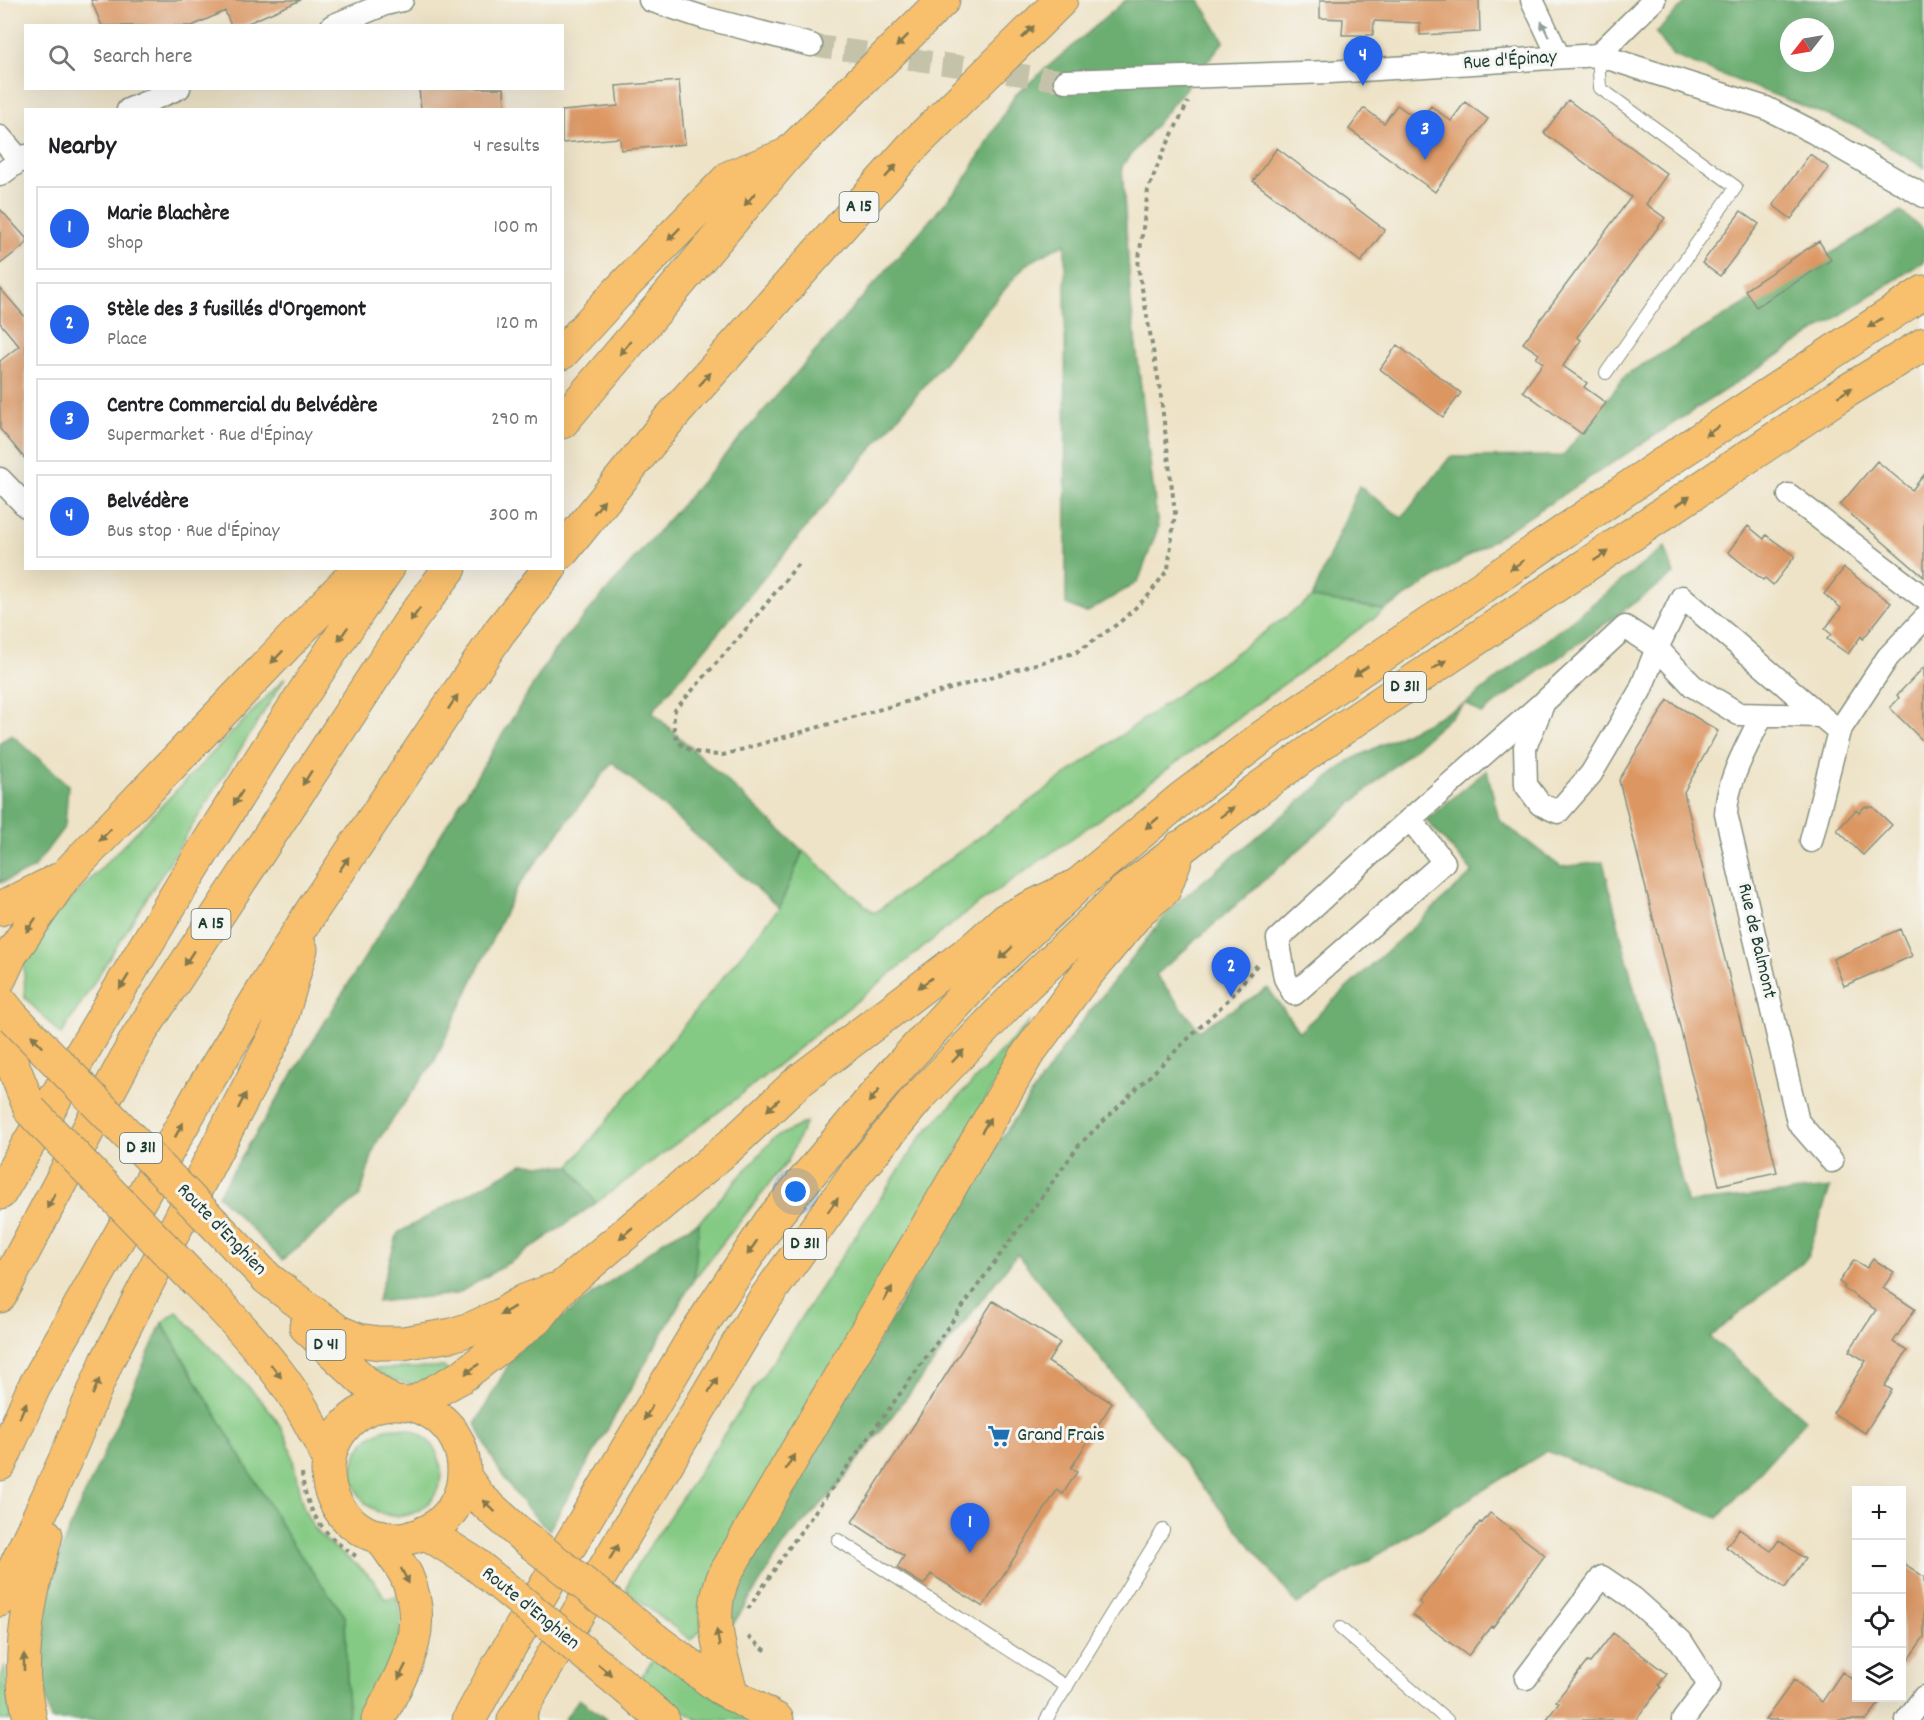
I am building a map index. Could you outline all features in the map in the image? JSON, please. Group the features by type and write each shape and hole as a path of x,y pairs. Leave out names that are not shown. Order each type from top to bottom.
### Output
{"main road":[{"path":"564,420 788,154 943,0"},
{"name":"A 15","path":"564,550 666,423 911,148 1061,0"},
{"path":"564,351 730,177 788,154"},
{"name":"D 311","path":"402,1404 461,1377 492,1355 536,1319 561,1288 730,1146 799,1081 975,947 1005,920 1079,884 1182,798 1264,736 1710,431 1924,292"},
{"name":"D 311","path":"518,1717 764,1300 856,1173 918,1098 1026,985 1125,891 1333,735 1828,404 1924,344"},
{"path":"0,978 11,954 64,877 358,570"},
{"path":"0,1192 125,979 299,700 387,570"},
{"name":"A 15","path":"0,1296 137,1038 413,617 448,570"},
{"path":"0,1464 33,1389 201,1092 311,912 500,631 548,570"},
{"path":"732,1695 719,1646 715,1614 721,1584 732,1563 1028,1055 1081,981 1140,910 1164,890 1180,848"},
{"path":"0,909 64,877"},
{"path":"469,1720 500,1662 695,1335 770,1222 890,1077 970,988 1079,884"},
{"path":"0,1600 65,1460 107,1361 278,1030 311,912"},
{"path":"4,1023 31,1111"},
{"name":"Route d'Enghien","path":"4,1023 268,1279 288,1310 368,1384 402,1404"},
{"name":"D 311","path":"0,1081 239,1325 280,1375 302,1408 329,1459"},
{"name":"D 311","path":"268,1279 339,1332 358,1340 379,1343 403,1343 452,1335 473,1328 524,1302 561,1288"},
{"path":"402,1404 427,1410 451,1430 459,1445 464,1476 455,1505 442,1521 424,1532 402,1538 369,1533 350,1520 336,1503 329,1482 329,1459 333,1444 351,1420 378,1405 402,1404"},
{"path":"30,1720 24,1684 28,1612 65,1460"},
{"path":"464,1476 480,1498 519,1533 657,1641 732,1695 777,1720"},
{"name":"Route d'Enghien","path":"424,1532 474,1563 663,1720"},
{"path":"378,1720 406,1665 417,1621 414,1595 405,1573 380,1536"},
{"path":"450,1720 500,1662"}],"street":[{"path":"337,24 385,4 402,0"},
{"path":"650,0 705,18 811,45"},
{"path":"1532,0 1559,57"},
{"path":"1598,55 1654,0"},
{"name":"Rue d'Épinay","path":"1065,81 1353,70 1598,55 1766,108 1813,132 1924,196"},
{"path":"133,108 174,90"},
{"path":"0,137 22,158 0,175"},
{"path":"0,479 24,504"},
{"path":"1789,495 1924,598"},
{"path":"1544,702 1525,747 1526,785 1540,804 1558,812 1591,774 1640,691 1657,648 1682,597 1839,731"},
{"path":"1811,841 1839,731 1888,657 1924,619"},
{"path":"1410,819 1444,862 1294,994 1285,978 1278,939 1410,819 1544,702 1625,627 1657,648 1693,686 1739,714 1821,716"},
{"name":"Rue de Balmont","path":"1762,715 1726,797 1726,814 1798,1122 1832,1161"},
{"path":"1526,1678 1602,1577 1633,1598 1682,1641 1709,1685 1683,1720"},
{"path":"1907,1720 1924,1697"}],"lane":[{"path":"1598,55 1600,88 1736,187 1606,373"},
{"path":"1046,1720 1163,1530"},
{"path":"838,1540 1067,1687"},
{"path":"1340,1628 1447,1720"}],"path":[{"path":"798,564 742,634 675,710 673,725 677,741 687,750 702,754 723,755 1077,652 1119,623 1148,596 1168,569 1175,513 1160,389 1138,266 1148,190 1162,155 1201,77"},
{"path":"746,1611 1079,1145 1231,997 1278,939"},
{"path":"745,1635 768,1653"}],"green space":[{"path":"1126,0 1199,0 1224,41 1122,166 1131,304 1158,528 1138,582 1086,613 1066,604 1065,243 1025,265 652,712 803,851 779,908 612,762 516,889 435,1060 376,1143 360,1196 282,1260 218,1195 554,651 965,180 1015,95"},
{"path":"1688,0 1924,0 1924,168 1860,128 1673,56 1656,33"},
{"path":"1901,212 1924,230 1924,261 1385,610 1312,598 1359,486 1402,518 1450,457 1563,456 1627,374"},
{"path":"1665,547 1674,574 1481,714 1466,703"},
{"path":"1312,598 1385,610 1098,820 968,911 732,1102 596,1203 570,1166 779,908 803,851 874,913"},
{"path":"285,678 61,1035 25,998 23,949"},
{"path":"1466,703 1156,975 1199,1030 1268,988 1299,1032 1473,872 1426,820 1487,770 1499,820 1561,867 1603,862 1687,1203 1830,1188 1807,1258 1710,1337 1806,1420 1718,1518 1547,1451 1297,1604 1017,1254 835,1490 788,1539 728,1632 729,1590 749,1566 964,1193 1079,1025 1173,906 1349,761"},
{"path":"12,735 68,785 65,826 33,869 0,883 0,742"},
{"path":"1030,1021 943,1176 704,1627 691,1640 626,1591 632,1573 921,1137"},
{"path":"806,1122 787,1162 694,1279 699,1222 773,1139"},
{"path":"522,1164 570,1166 596,1203 515,1259 457,1294 377,1302 398,1233"},
{"path":"699,1222 694,1279 549,1530 526,1507 506,1481 476,1423 515,1353 665,1240"},
{"path":"177,1312 276,1419 289,1446 299,1493 313,1526 331,1545 370,1576 385,1599 396,1596 401,1617 400,1639 362,1720 348,1720 345,1616 293,1545 162,1323"},
{"path":"162,1323 293,1545 345,1616 348,1720 51,1720 44,1676 44,1629 58,1561 74,1519"},
{"path":"444,1367 450,1374 416,1386 390,1379 369,1369"},
{"path":"388,1428 406,1428 422,1435 434,1447 441,1463 441,1481 434,1497 422,1509 406,1516 388,1516 372,1509 360,1497 353,1481 353,1463 360,1447 372,1435"},
{"path":"654,1658 751,1720 698,1720 639,1679"},
{"path":"5,1667 12,1720 0,1720 0,1676"},
{"path":"579,1699 607,1720 564,1720"}],"building":[{"path":"91,0 301,0 246,24 230,24 225,11 196,24 101,24"},
{"path":"1320,0 1479,0 1480,32 1420,35 1420,23 1374,21 1373,35 1342,35 1343,19 1320,18"},
{"path":"679,81 685,144 621,150 620,138 564,143 564,111 618,106 616,86"},
{"path":"419,90 504,90 505,108 421,108"},
{"path":"1568,100 1667,174 1646,204 1665,218 1577,337 1581,340 1563,366 1587,383 1584,387 1606,403 1582,434 1523,391 1543,363 1536,358 1539,354 1523,343 1631,197 1544,133"},
{"path":"1465,102 1488,119 1435,192 1349,129 1364,108 1384,123 1397,105 1420,121 1431,106 1451,121"},
{"path":"1277,148 1385,230 1361,262 1253,181"},
{"path":"1810,154 1829,168 1791,219 1773,205"},
{"path":"0,209 24,236 24,246 0,264"},
{"path":"1741,211 1759,224 1720,276 1702,263"},
{"path":"1819,241 1831,260 1756,307 1745,290"},
{"path":"0,288 24,316 24,458 0,429 0,361 19,346 0,323"},
{"path":"1397,345 1461,393 1443,417 1380,369"},
{"path":"1877,461 1912,490 1924,475 1924,577 1840,505"},
{"path":"1748,526 1764,539 1766,535 1795,556 1773,585 1765,578 1763,580 1728,552"},
{"path":"1844,568 1891,603 1848,654 1827,639 1831,634 1825,629 1841,608 1824,594"},
{"path":"1924,667 1924,742 1890,708 1899,698 1897,695"},
{"path":"1668,700 1718,731 1684,792 1777,1172 1719,1185 1619,780"},
{"path":"1864,807 1873,807 1892,825 1863,855 1837,830 1856,810 1859,813"},
{"path":"1900,929 1912,956 1844,986 1833,959"},
{"path":"1873,1259 1894,1272 1883,1288 1915,1309 1893,1342 1907,1351 1885,1386 1892,1390 1865,1433 1833,1413 1866,1361 1849,1351 1876,1310 1843,1288 1845,1286 1839,1282 1854,1260 1867,1268"},
{"name":"Grand Frais","path":"993,1301 1060,1343 1048,1362 1112,1403 1071,1468 1077,1472 1063,1494 1057,1490 983,1607 931,1574 924,1585 897,1568 904,1556 852,1522"},
{"path":"1490,1513 1545,1555 1493,1627 1491,1626 1468,1656 1413,1615 1422,1604 1419,1602 1480,1522 1482,1523"},
{"path":"1739,1529 1771,1551 1779,1540 1805,1559 1785,1588 1726,1547"},
{"path":"1906,1565 1924,1577 1924,1637 1906,1662"},
{"path":"1613,1633 1667,1674 1659,1685 1661,1687 1636,1720 1546,1720 1559,1703 1556,1701"},
{"path":"1842,1672 1852,1679 1852,1702 1880,1702 1867,1720 1765,1720 1794,1680 1822,1702"}],"tunnel":[{"path":"811,45 1065,81"}],"place":[{"name":"Belvédère","path":"1363,86"},
{"name":"Centre Commercial du Belvédère","path":"1425,160"},
{"name":"Stèle des 3 fusillés d'Orgemont","path":"1231,997"},
{"name":"Grand Frais","path":"999,1436"},
{"name":"Marie Blachère","path":"970,1553"}]}
